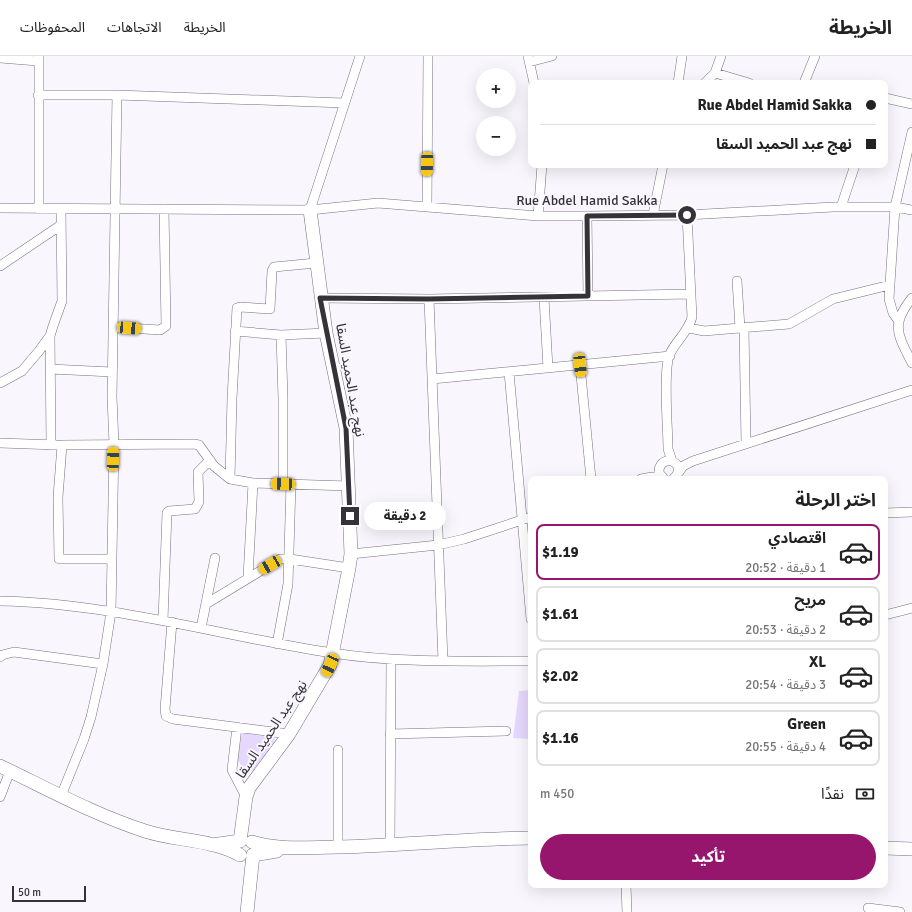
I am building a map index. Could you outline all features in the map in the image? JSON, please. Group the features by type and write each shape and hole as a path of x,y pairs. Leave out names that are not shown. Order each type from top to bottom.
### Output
{"street":[{"path":"310,210 360,56"},
{"path":"427,207 428,56"},
{"path":"533,80 529,59 552,56"},
{"path":"678,80 682,56"},
{"path":"708,80 715,73 721,56"},
{"path":"805,80 815,56"},
{"path":"0,58 39,58 39,209"},
{"path":"715,73 739,80"},
{"path":"38,95 117,95 344,102"},
{"path":"61,796 84,739 103,664 111,612 114,444 112,372 117,95"},
{"path":"888,99 912,104"},
{"path":"911,361 900,340 898,320 893,313 889,299 895,207 908,170 912,132"},
{"path":"538,216 542,168"},
{"path":"653,215 662,168"},
{"path":"841,207 854,168"},
{"name":"Rue Abdel Hamid Sakka","path":"0,208 310,210 378,203 538,216 687,215 841,207 895,207 912,210"},
{"path":"52,445 50,336 62,301 61,209"},
{"path":"113,327 160,330 166,326 164,209"},
{"name":"نهج عبد الحميد السقا","path":"247,912 249,878 244,818 246,796 249,788 289,734 325,676 334,654 351,554 346,428 320,298 310,210"},
{"path":"662,476 659,473 667,462 668,449 667,366 674,346 689,328 692,317 687,215"},
{"path":"587,216 588,296"},
{"path":"0,266 61,225"},
{"path":"230,479 236,312 240,307 270,309 273,269 316,264"},
{"path":"737,281 742,328 746,443"},
{"path":"689,328 704,330 789,324 833,299 890,285"},
{"path":"320,298 544,298 691,294"},
{"path":"544,298 548,368"},
{"path":"898,320 912,298"},
{"path":"428,299 442,661"},
{"path":"235,331 281,335 326,333"},
{"path":"277,644 288,584 290,559 281,335"},
{"path":"0,383 22,371 50,336"},
{"path":"432,379 670,356"},
{"path":"580,365 591,476"},
{"path":"50,370 112,372"},
{"path":"509,372 527,519 528,550"},
{"path":"676,476 683,466 693,461 912,390"},
{"path":"0,443 52,445 199,445 214,466 230,479 253,483 349,486"},
{"path":"62,445 58,498 60,559 111,559"},
{"path":"210,460 198,472 198,506 195,509 169,511 167,513 168,621 166,716 173,719 289,734"},
{"path":"647,476 667,462 693,461"},
{"path":"667,462 677,465 675,476"},
{"path":"248,578 253,483"},
{"path":"888,513 912,512"},
{"path":"351,554 438,545 472,537 527,519"},
{"path":"201,628 215,558"},
{"path":"206,604 280,559 290,559 349,568"},
{"path":"0,601 111,612 168,621 277,644 334,654 391,660 528,661"},
{"path":"888,613 912,608"},
{"path":"0,657 2,655 14,652 103,664"},
{"path":"390,846 391,660"},
{"path":"237,728 232,770 246,796"},
{"path":"390,734 506,731"},
{"path":"338,750 338,847"},
{"path":"0,797 5,769 121,823 147,832 212,845 246,848 390,846 482,839 528,838"},
{"path":"888,848 912,849"},
{"path":"626,888 627,912"},
{"path":"868,908 900,912"}],"shaded area":[{"path":"528,690 528,739 513,738 519,691"},
{"path":"242,733 275,738 274,742 254,771 242,766 237,760"}],"route":[{"path":"350,516 346,428 320,298 428,299 588,296 587,216 687,215"}]}
